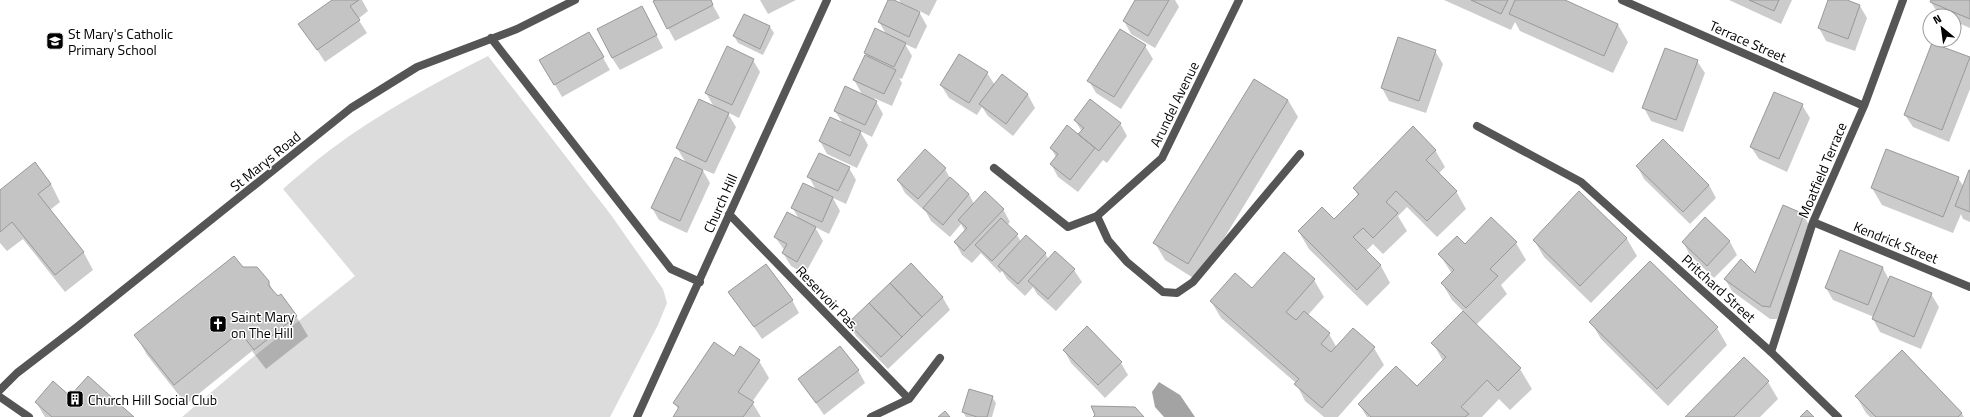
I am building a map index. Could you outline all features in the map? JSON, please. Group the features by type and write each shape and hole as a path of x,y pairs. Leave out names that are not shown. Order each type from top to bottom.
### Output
{"street":[{"name":"St Marys Road","path":"0,390 17,373 77,327 351,108 417,67 517,29 575,0"},
{"name":"Church Hill","path":"637,417 700,282 827,0"},
{"name":"Arundel Avenue","path":"994,168 1068,227 1097,216 1162,158 1239,0"},
{"name":"Terrace Street","path":"1622,0 1864,106"},
{"name":"Moatfield Terrace","path":"1771,352 1813,222 1864,106 1903,0"},
{"path":"491,38 671,269 700,282"},
{"name":"Pritchard Street","path":"1477,126 1581,182 1771,352 1838,417"},
{"path":"1097,216 1108,240 1127,262 1163,292 1177,293 1193,282 1300,154"},
{"name":"Reservoir Pas.","path":"730,214 909,399"},
{"name":"Kendrick Street","path":"1813,222 1970,287"},
{"path":"871,417 909,399 940,358"},
{"path":"0,397 26,416"}],"shaded area":[{"path":"488,56 611,215 663,289 667,303 658,325 610,417 182,417 247,362 355,276 283,189 349,136 387,111"},
{"path":"1159,382 1180,395 1195,417 1164,417 1155,407 1152,392"}],"building":[{"path":"332,0 359,0 350,6 360,20 317,50 298,24"},
{"path":"711,0 713,5 667,29 653,1"},
{"path":"888,0 894,0 920,12 909,37 878,22"},
{"path":"1135,0 1169,0 1148,36 1123,21"},
{"path":"1471,0 1508,0 1501,14"},
{"path":"1515,0 1565,0 1618,24 1604,56 1509,14"},
{"path":"1749,0 1779,0 1774,11"},
{"path":"1828,0 1847,0 1860,5 1848,39 1818,28"},
{"path":"1931,0 1970,0 1970,19 1962,16 1962,8 1944,8 1930,2"},
{"path":"642,6 657,35 612,58 597,29"},
{"path":"744,14 770,26 760,49 733,36"},
{"path":"875,28 906,43 894,67 864,53"},
{"path":"1120,29 1146,45 1114,97 1087,81"},
{"path":"589,32 604,57 554,85 539,60"},
{"path":"1398,37 1436,50 1419,101 1381,88"},
{"path":"727,46 754,59 732,105 705,93"},
{"path":"1665,48 1698,60 1676,120 1642,108"},
{"path":"1930,48 1946,48 1970,57 1942,130 1904,115"},
{"path":"959,54 988,72 969,103 940,85"},
{"path":"865,55 896,70 884,94 853,80"},
{"path":"1002,74 1028,94 1006,124 979,104"},
{"path":"1254,79 1288,100 1188,264 1153,243"},
{"path":"845,86 877,101 865,125 834,111"},
{"path":"1774,92 1803,104 1779,159 1750,147"},
{"path":"699,99 729,113 706,162 676,148"},
{"path":"1090,99 1121,123 1099,151 1078,134 1084,128 1074,120"},
{"path":"830,117 861,131 850,156 819,141"},
{"path":"1067,125 1095,148 1070,180 1050,164 1058,154 1050,148"},
{"path":"1413,126 1436,150 1426,160 1457,191 1427,221 1396,191 1386,202 1398,213 1373,238 1363,228 1353,237 1381,265 1357,290 1298,231 1322,207 1334,219 1359,194 1353,188"},
{"path":"1663,139 1709,185 1683,212 1636,166"},
{"path":"925,149 946,168 918,199 897,180"},
{"path":"1886,149 1959,177 1943,217 1871,188"},
{"path":"819,153 850,167 838,191 807,177"},
{"path":"675,157 703,170 680,221 651,208"},
{"path":"35,162 51,184 38,194 84,252 55,275 12,222 0,232 0,190"},
{"path":"1970,170 1970,212 1955,206"},
{"path":"950,177 969,194 943,225 923,208"},
{"path":"803,183 833,197 822,222 791,208"},
{"path":"985,191 1004,209 964,251 954,242 967,228 958,220"},
{"path":"1579,191 1627,238 1580,286 1533,240"},
{"path":"1783,205 1804,214 1770,307 1762,306 1724,279 1741,259 1755,273"},
{"path":"787,212 816,227 797,262 782,253 787,244 774,237"},
{"path":"1491,217 1517,242 1490,269 1498,276 1466,308 1441,283 1454,270 1438,254 1457,236 1465,244"},
{"path":"1705,217 1730,241 1707,266 1682,242"},
{"path":"1001,218 1018,234 992,261 975,245"},
{"path":"1026,235 1046,253 1018,284 998,266"},
{"path":"1840,250 1883,267 1868,305 1825,288"},
{"path":"1055,251 1075,269 1048,299 1028,281"},
{"path":"1284,252 1315,279 1286,312 1296,320 1304,311 1330,333 1321,344 1331,352 1353,328 1375,347 1322,408 1294,384 1299,379 1210,301 1235,273 1252,288"},
{"name":"Saint Mary on The Hill","path":"234,256 243,267 257,267 269,281 269,286 278,296 281,294 297,316 254,350 240,332 174,385 134,335"},
{"path":"1650,261 1718,327 1657,389 1589,322"},
{"path":"911,263 943,297 922,317 890,283"},
{"path":"766,264 793,300 754,327 728,292"},
{"path":"1890,276 1932,293 1914,337 1872,319"},
{"path":"890,283 922,317 902,337 869,303"},
{"path":"869,303 902,337 881,357 848,323"},
{"path":"1463,311 1521,368 1498,391 1487,380 1461,407 1469,414 1465,417 1371,417 1358,404 1396,366 1417,386 1446,357 1431,343"},
{"path":"1087,326 1122,362 1098,385 1063,350"},
{"path":"714,342 734,356 740,346 760,360 738,392 754,402 743,417 673,417 679,407 673,403"},
{"path":"840,346 859,370 816,403 798,379"},
{"path":"1902,350 1962,413 1958,417 1876,417 1855,396"},
{"path":"1744,357 1769,381 1734,417 1685,417"},
{"name":"Church Hill Social Club","path":"88,376 134,417 52,417 35,402 53,381 70,396"},
{"path":"969,389 993,396 987,417 977,417 962,412"},
{"path":"1091,406 1135,407 1144,417 1093,417 1095,415"},
{"path":"1807,410 1814,417 1800,417"},
{"path":"945,411 950,417 938,417"}],"place":[{"name":"St Mary's Catholic Primary School","path":"55,41"},
{"name":"Saint Mary on The Hill","path":"218,324"},
{"name":"Church Hill Social Club","path":"75,399"}]}
